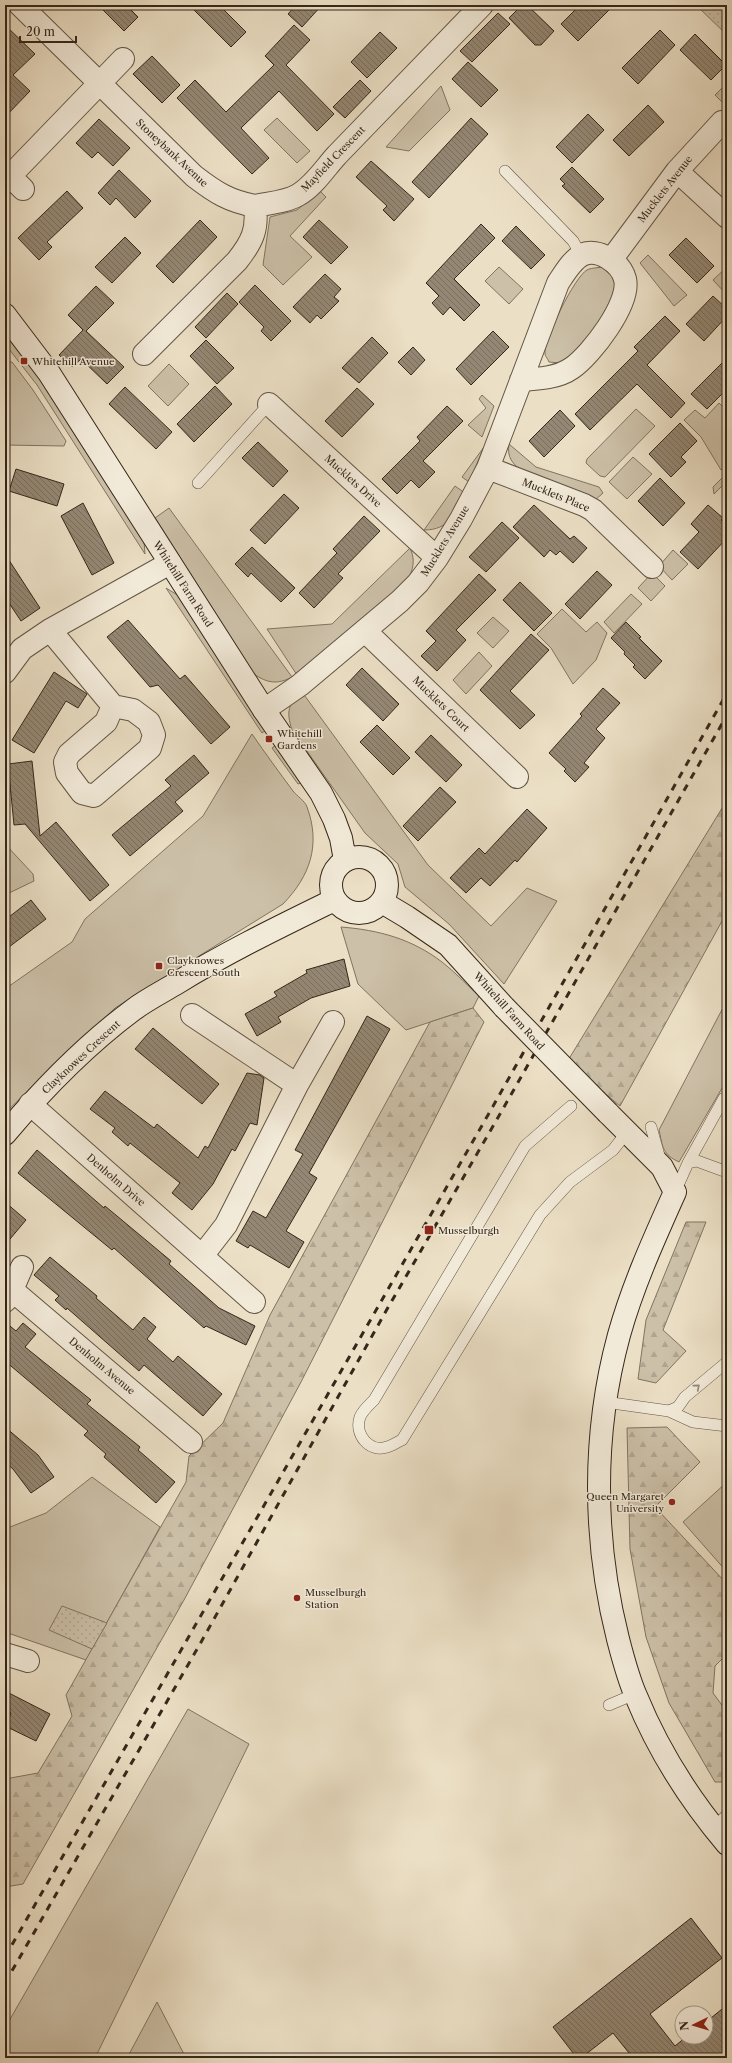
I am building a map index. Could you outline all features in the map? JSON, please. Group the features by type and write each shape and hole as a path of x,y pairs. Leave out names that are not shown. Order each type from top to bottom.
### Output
{"street":[{"name":"Stoneybank Avenue","path":"20,5 194,176 216,194 235,202 255,206"},
{"name":"Mayfield Crescent","path":"255,206 278,202 298,195 317,178 337,155 482,5"},
{"path":"23,189 10,176 123,59"},
{"name":"Mucklets Avenue","path":"611,260 677,171 722,122"},
{"path":"677,171 727,217"},
{"path":"144,354 237,261 250,246 256,226 255,206"},
{"path":"521,380 562,374 580,361 600,338 619,310 625,293 625,280 622,270 611,260 597,253 581,255"},
{"name":"Mucklets Avenue","path":"264,710 300,685 365,631 418,584 437,558 461,519 488,468 558,283 566,270 581,255"},
{"name":"Whitehill Farm Road","path":"5,315 49,373 264,710 321,793 334,819 341,838 345,860"},
{"name":"Mucklets Drive","path":"269,404 437,558"},
{"name":"Mucklets Place","path":"488,468 584,505 593,510 652,566"},
{"path":"5,672 22,649 50,630 170,563"},
{"path":"50,630 113,706"},
{"name":"Mucklets Court","path":"365,631 517,777"},
{"path":"354,857 364,857 373,861 380,867 385,875 387,884 386,894 382,902 375,909 366,913 357,914 348,912 340,907 334,900 331,893 331,878 339,865 345,860 354,857"},
{"name":"Clayknowes Crescent","path":"5,1134 30,1104 88,1047 134,1009 195,972 283,925 334,900"},
{"name":"Whitehill Farm Road","path":"382,902 448,945 504,1007 662,1167 675,1192"},
{"path":"192,1015 297,1085"},
{"path":"202,1256 226,1225 297,1085 332,1022"},
{"name":"Denholm Drive","path":"30,1104 254,1302"},
{"path":"675,1192 652,1242 628,1304 611,1369 605,1402 599,1472 601,1542 613,1616 635,1694 651,1730 669,1764 690,1797 722,1829"},
{"name":"Denholm Avenue","path":"22,1266 8,1295 191,1442"},
{"path":"5,1654 28,1661"}],"lane":[{"path":"505,171 572,241 581,255"},
{"path":"198,483 269,404"},
{"path":"675,1192 688,1163 724,1098"},
{"path":"571,1106 525,1146 374,1400 365,1409 360,1418 359,1430 363,1440 371,1446 388,1448 402,1440 540,1215 570,1182 613,1150 627,1132"},
{"path":"651,1127 662,1167"},
{"path":"688,1163 697,1161 727,1172"},
{"path":"669,1411 678,1407 685,1397 727,1362"},
{"path":"605,1402 669,1411 693,1422 727,1426"},
{"path":"609,1705 635,1694"}],"green space":[{"path":"696,5 727,5 727,35"},
{"path":"727,83 727,107 715,95"},
{"path":"441,86 450,110 409,151 386,147"},
{"path":"277,118 310,151 297,163 264,130"},
{"path":"320,191 326,197 290,236 312,257 283,285 263,265 270,217 297,210"},
{"path":"648,255 687,295 674,306 640,263"},
{"path":"499,267 523,289 509,304 485,281"},
{"path":"602,267 612,276 617,286 600,319 594,329 570,355 560,363 549,362 545,355 549,336 568,296 575,284 587,270"},
{"path":"727,267 727,295 713,280"},
{"path":"5,334 41,379 144,541 145,554 37,385 5,344"},
{"path":"6,362 12,362 33,390 66,441 64,446 5,445"},
{"path":"169,364 189,384 168,406 148,386"},
{"path":"482,395 494,406 482,437 468,425 486,408 479,399"},
{"path":"719,403 727,411 727,464 721,470 701,437 684,420 695,410 705,418"},
{"path":"636,409 655,426 605,477 600,476 586,463 587,459"},
{"path":"509,444 536,467 599,487 603,493 594,501 523,472 511,460"},
{"path":"484,447 469,482 462,477"},
{"path":"633,457 652,474 627,499 609,482"},
{"path":"727,473 727,481 714,494 713,487"},
{"path":"455,486 465,493 450,519 440,527 424,530"},
{"path":"169,508 292,677 287,680 272,682 254,674 155,518"},
{"path":"410,548 413,560 412,571 398,592 297,675 267,629 332,624"},
{"path":"673,550 688,564 672,580 659,566"},
{"path":"652,573 665,586 651,601 638,588"},
{"path":"166,588 179,596 266,730 262,733"},
{"path":"631,594 642,604 614,633 604,622"},
{"path":"562,609 586,632 597,622 607,633 596,660 573,684 551,648 537,634"},
{"path":"493,617 509,631 493,648 477,633"},
{"path":"479,652 492,666 466,694 453,680"},
{"path":"302,692 428,865 491,926 527,888 557,901 504,984 449,924 405,887 398,864 365,833 292,730 289,718 291,704"},
{"path":"252,734 293,791 307,807 313,834 313,847 306,871 300,882 283,904 115,1008 5,1113 5,989 72,942 85,919 203,816"},
{"path":"276,745 305,782 298,784 272,748"},
{"path":"727,800 727,912 620,1106 567,1062"},
{"path":"5,844 33,874 34,881 5,895"},
{"path":"341,927 382,933 419,947 431,954 452,970 479,996 473,1008 406,1030 358,984"},
{"path":"727,1000 727,1084 725,1083 679,1162 666,1153 659,1130"},
{"path":"473,1008 484,1022 301,1382 184,1600 23,1884 5,1887 5,1779 38,1773 72,1716 66,1695 186,1482 189,1456 223,1423 270,1315 430,1022"},
{"path":"686,1222 706,1222 663,1330 686,1351 656,1383 638,1379 646,1320"},
{"path":"667,1427 700,1462 655,1507 727,1584 727,1654 715,1666 713,1693 727,1712 727,1782 715,1782 669,1703 646,1637 630,1549 627,1428"},
{"path":"92,1477 160,1527 86,1660 5,1632 5,1529 46,1513"},
{"path":"727,1482 727,1572 683,1522"},
{"path":"62,1606 107,1623 92,1649 49,1630"},
{"path":"188,1709 249,1744 95,2058 5,2058 5,2028"},
{"path":"157,2002 186,2058 127,2058"}],"building":[{"path":"98,5 126,5 138,17 124,31"},
{"path":"189,5 219,5 246,32 231,47"},
{"path":"296,5 322,5 302,27 288,14"},
{"path":"522,5 527,5 554,31 541,45 535,45 509,18"},
{"path":"580,5 614,5 578,41 561,24"},
{"path":"498,13 510,24 472,62 460,51"},
{"path":"5,25 35,54 13,75 30,91 5,117"},
{"path":"294,25 310,40 286,65 334,114 317,131 279,91 241,128 269,158 252,174 177,98 195,80 226,112 274,65 265,56"},
{"path":"660,30 675,45 638,84 622,68"},
{"path":"380,32 397,48 367,78 351,62"},
{"path":"695,34 726,65 711,80 680,50"},
{"path":"152,56 180,85 162,103 133,74"},
{"path":"468,62 498,90 481,107 452,79"},
{"path":"360,80 371,91 345,118 333,107"},
{"path":"648,105 664,122 629,156 613,140"},
{"path":"588,114 604,130 572,163 556,147"},
{"path":"471,118 488,134 429,198 412,182"},
{"path":"99,119 130,148 113,166 98,152 92,158 76,143"},
{"path":"371,161 414,199 394,221 383,210 387,206 356,177"},
{"path":"572,167 604,199 590,213 562,186 565,184 560,179"},
{"path":"119,170 151,201 135,218 116,198 110,205 98,193"},
{"path":"67,191 83,208 47,242 52,247 39,260 18,238"},
{"path":"200,220 217,237 173,283 156,266"},
{"path":"319,220 348,247 331,264 303,237"},
{"path":"481,224 495,238 454,279 480,305 464,321 450,307 443,315 432,303 439,296 426,283"},
{"path":"516,226 545,255 531,269 502,241"},
{"path":"125,237 141,253 112,283 95,267"},
{"path":"686,238 714,266 697,283 669,255"},
{"path":"325,274 341,289 334,297 339,301 321,319 317,315 310,323 293,307"},
{"path":"255,285 291,321 271,341 261,331 264,327 239,302"},
{"path":"96,286 114,303 86,331 124,367 107,384 81,359 72,367 59,355 83,330 68,315"},
{"path":"227,293 238,304 206,338 195,327"},
{"path":"713,296 727,309 727,316 704,341 686,324"},
{"path":"665,316 680,331 647,365 685,403 671,418 637,384 590,430 575,414 638,351 634,347"},
{"path":"493,331 509,347 471,385 456,369"},
{"path":"372,337 388,353 359,383 342,368"},
{"path":"206,340 234,368 217,384 190,356"},
{"path":"413,347 425,360 411,375 398,362"},
{"path":"727,358 727,389 707,409 691,394"},
{"path":"215,386 232,404 194,442 177,424"},
{"path":"125,387 172,432 156,449 109,404"},
{"path":"357,388 374,404 342,437 325,421"},
{"path":"447,406 463,421 423,461 435,472 419,488 411,480 397,494 382,479 420,441 417,437"},
{"path":"560,410 575,426 544,457 529,441"},
{"path":"680,423 697,441 681,457 686,462 671,477 649,454"},
{"path":"258,442 288,471 273,487 242,458"},
{"path":"16,469 64,484 57,506 9,491"},
{"path":"660,478 685,503 663,526 638,501"},
{"path":"284,494 299,508 265,544 250,530"},
{"path":"83,503 114,563 92,575 61,516"},
{"path":"534,505 570,539 574,536 587,548 573,563 560,551 556,555 550,550 544,557 513,527"},
{"path":"708,505 723,518 721,520 727,526 727,538 698,569 680,552 699,532 691,524"},
{"path":"364,516 380,531 338,574 343,578 314,608 299,593 337,553 333,549"},
{"path":"502,522 519,538 486,572 469,557"},
{"path":"252,547 295,588 281,602 251,573 248,577 235,564"},
{"path":"5,554 40,608 21,621 5,597"},
{"path":"597,571 612,585 580,619 565,604"},
{"path":"479,574 496,590 456,630 466,640 437,671 421,656 436,641 426,631"},
{"path":"520,582 552,613 534,631 503,600"},
{"path":"128,620 180,679 185,675 230,727 211,744 158,685 150,687 107,637"},
{"path":"626,622 641,637 639,638 662,661 645,679 633,667 635,665 624,654 625,652 611,638"},
{"path":"531,634 549,650 510,691 535,715 520,729 480,690"},
{"path":"362,668 399,704 383,721 346,685"},
{"path":"54,672 87,694 78,708 66,701 34,753 12,740"},
{"path":"603,688 620,703 596,729 605,738 584,763 589,767 575,782 564,771 566,769 549,753 582,716 580,714"},
{"path":"377,725 410,758 393,775 360,742"},
{"path":"431,735 462,765 446,782 415,752"},
{"path":"194,755 209,773 175,802 183,811 130,856 112,835 171,786 165,780"},
{"path":"32,761 40,836 56,822 109,885 90,901 25,824 14,825 8,764"},
{"path":"440,787 456,802 418,841 403,826"},
{"path":"527,809 547,828 517,862 515,860 490,886 481,878 466,893 450,878 479,848 485,854"},
{"path":"31,900 46,919 5,950 5,920"},
{"path":"344,959 350,986 311,998 278,1017 281,1022 257,1036 245,1014 277,996 274,992 307,973 306,970"},
{"path":"367,1016 390,1029 309,1173 317,1178 286,1231 304,1242 289,1268 250,1245 248,1248 236,1241 253,1211 266,1218 303,1154 295,1150"},
{"path":"153,1028 219,1084 202,1104 135,1049"},
{"path":"247,1073 260,1075 264,1078 257,1125 250,1123 235,1151 232,1149 213,1184 192,1210 172,1193 180,1183 130,1143 128,1146 112,1132 115,1128 90,1109 105,1091 154,1128 157,1124 198,1158 205,1146 208,1148"},
{"path":"37,1150 104,1208 105,1206 171,1261 169,1264 219,1308 255,1326 246,1345 206,1326 204,1328 114,1248 112,1250 18,1173"},
{"path":"5,1202 26,1220 5,1245"},
{"path":"50,1257 97,1296 96,1298 133,1330 144,1317 156,1327 147,1339 173,1362 178,1356 222,1394 203,1416 144,1365 139,1371 67,1308 66,1310 55,1300 59,1296 34,1275"},
{"path":"5,1322 16,1331 23,1323 36,1334 25,1347 91,1400 87,1404 140,1447 138,1450 175,1482 156,1503 104,1457 106,1454 84,1435 88,1431 5,1361"},
{"path":"5,1427 38,1455 54,1477 31,1493 13,1469 5,1462"},
{"path":"5,1691 50,1714 36,1741 5,1726 11,1713 5,1710"},
{"path":"691,1918 722,1958 650,2014 675,2046 714,2045 714,2016 727,2005 727,2058 633,2058 613,2033 581,2058 577,2058 553,2027"}],"railway":[{"path":"5,1957 488,1115 727,693"},
{"path":"5,1983 200,1644 386,1311 727,715"}],"place":[{"name":"Whitehill Avenue","path":"24,361"},
{"name":"Whitehill Gardens","path":"269,739"},
{"name":"Clayknowes Crescent South","path":"159,966"},
{"name":"Musselburgh","path":"429,1230"},
{"name":"Queen Margaret University","path":"672,1502"},
{"name":"Musselburgh Station","path":"297,1598"}]}
